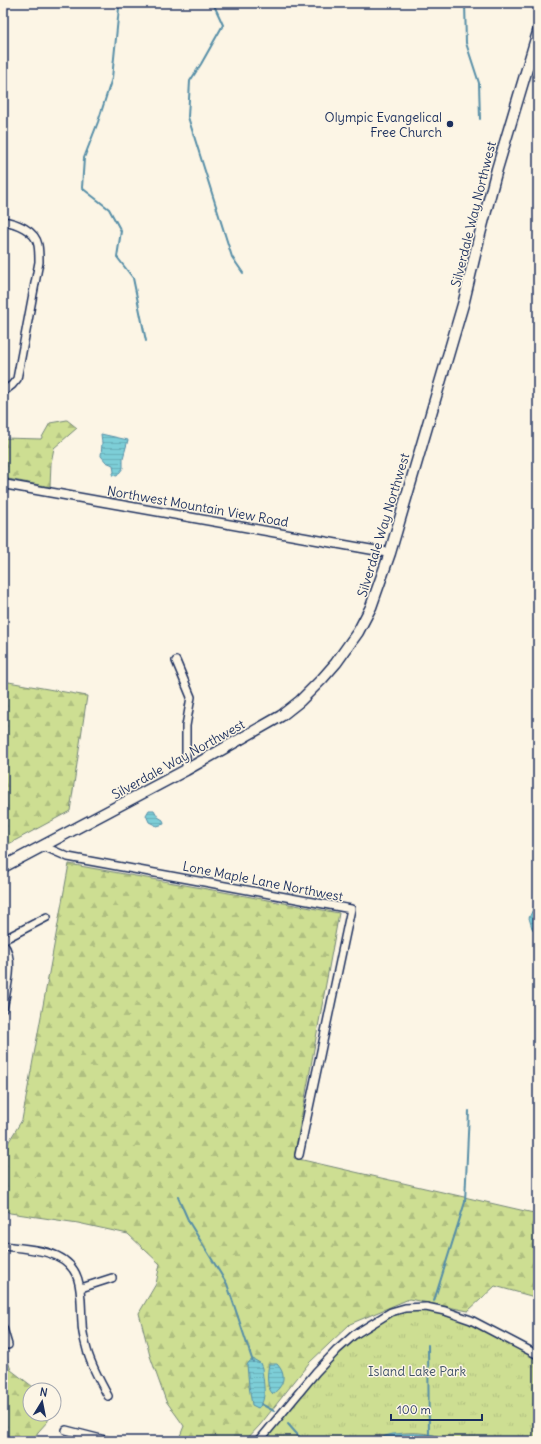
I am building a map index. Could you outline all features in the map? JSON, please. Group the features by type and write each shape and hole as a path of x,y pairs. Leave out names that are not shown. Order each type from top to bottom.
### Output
{"main road":[{"name":"Silverdale Way Northwest","path":"3,867 186,770 281,716 300,701 322,679 347,648 365,619 376,596 390,553 457,326 497,169 538,32"}],"street":[{"path":"3,221 13,223 26,229 34,236 38,244 39,262 17,379 3,392"},
{"name":"Northwest Mountain View Road","path":"3,484 390,553"},
{"path":"176,661 191,697 186,726 186,770"},
{"name":"Lone Maple Lane Northwest","path":"43,846 68,857 351,909 299,1155"},
{"path":"3,940 47,917"},
{"path":"3,944 7,949 10,962 3,1008"},
{"path":"3,1246 38,1251 57,1256 73,1269 78,1277 81,1288 82,1323 86,1348 96,1374 108,1396"},
{"path":"81,1288 112,1278"},
{"path":"259,1441 316,1372 337,1350 354,1335 391,1312 405,1308 426,1307 445,1311 471,1320 538,1355"},
{"path":"3,1328 8,1345"},
{"path":"66,1430 109,1441"}],"green space":[{"path":"67,420 77,428 54,448 51,463 50,487 3,478 3,438 41,439 50,423"},
{"path":"3,681 87,696 70,811 3,847"},
{"path":"69,864 339,913 294,1158 538,1214 538,1298 495,1286 468,1311 409,1299 350,1324 309,1363 260,1425 245,1441 178,1441 184,1426 166,1401 150,1356 139,1313 156,1284 160,1264 128,1234 78,1223 10,1213 3,1209 3,1151 22,1120"},
{"name":"Island Lake Park","path":"405,1308 445,1311 538,1355 538,1441 451,1441 424,1433 404,1433 385,1437 377,1441 259,1441 345,1344"},
{"path":"5,1353 11,1370 27,1382 22,1382 22,1422 47,1422 38,1432 33,1441 3,1441 3,1354"}],"water":[{"path":"101,434 128,440 123,458 123,468 117,476 112,475 114,472 113,465 106,462 101,456"},
{"path":"149,810 154,810 158,817 163,820 164,824 157,826 149,822 146,815"},
{"path":"534,907 538,907 538,937 532,928 529,918"},
{"path":"253,1359 260,1363 264,1384 263,1400 258,1408 252,1405 249,1386 247,1365"},
{"path":"269,1364 277,1364 283,1376 280,1387 273,1394 268,1384"},
{"path":"393,1434 430,1435 451,1441 377,1441 385,1436"}],"waterway":[{"path":"121,3 119,8 112,78 98,122 84,158 82,188 109,209 121,231 117,257 133,278 146,341"},
{"path":"213,3 223,25 190,81 188,117 232,257 243,273"},
{"path":"465,3 466,43 479,83 480,119"},
{"path":"538,656 538,667"},
{"path":"434,1301 465,1202 469,1111"},
{"path":"178,1197 189,1222 227,1284 253,1362"},
{"path":"428,1345 428,1441"},
{"path":"261,1404 274,1411"},
{"path":"288,1424 303,1441"}],"place":[{"name":"Olympic Evangelical Free Church","path":"450,124"}]}
